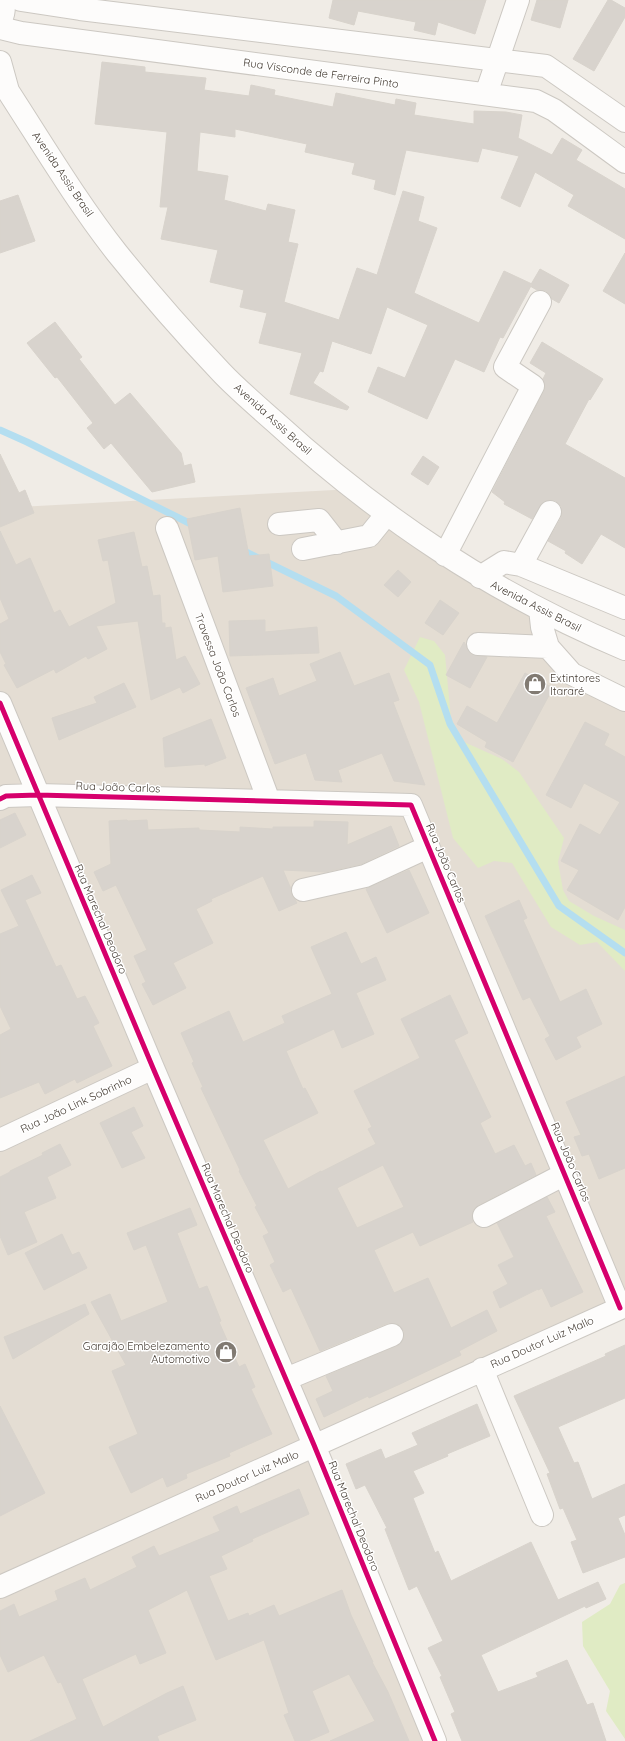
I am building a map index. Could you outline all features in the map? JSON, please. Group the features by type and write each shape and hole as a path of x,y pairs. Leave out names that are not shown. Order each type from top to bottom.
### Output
{"street":[{"path":"0,21 3,16 4,5 2,0"},
{"path":"21,0 80,4 546,66 625,121"},
{"path":"486,94 518,0"},
{"path":"77,40 80,4"},
{"name":"Rua Visconde de Ferreira Pinto","path":"0,28 21,33 536,101 554,110 625,162"},
{"name":"Avenida Assis Brasil","path":"0,62 4,86 75,195 116,252 222,373 294,439 386,515 480,577 540,609 625,649"},
{"path":"445,555 533,386 505,368 540,302"},
{"path":"521,565 550,512"},
{"path":"303,549 369,536 386,515"},
{"path":"279,524 319,520 337,543"},
{"name":"Travessa João Carlos","path":"166,528 269,801"},
{"path":"480,577 504,562 521,565 625,608"},
{"path":"540,609 542,627 548,647 572,674 625,700"},
{"path":"478,644 548,647"},
{"name":"Rua Marechal Deodoro","path":"0,703 153,1068 314,1445 435,1741"},
{"name":"Rua João Carlos","path":"0,799 6,796 38,795 411,805 565,1174 623,1307"},
{"path":"303,890 365,876 428,847"},
{"name":"Rua João Link Sobrinho","path":"0,1140 153,1068"},
{"path":"484,1216 565,1174"},
{"name":"Rua Doutor Luiz Mallo","path":"0,1587 482,1369 623,1307"},
{"path":"286,1379 392,1335"},
{"path":"482,1369 542,1515"}],"shaded area":[{"path":"353,489 540,609 548,647 625,700 625,1306 314,1445 435,1741 0,1741 0,508"}],"green space":[{"path":"420,637 434,641 445,655 451,719 464,742 502,759 519,772 564,838 558,862 563,890 569,901 594,916 625,930 625,971 597,942 580,945 551,927 512,863 494,861 478,868 453,838 419,702 404,670"},
{"path":"625,1583 625,1739 606,1711 610,1691 583,1646 582,1622 610,1604 620,1585"}],"building":[{"path":"333,0 486,0 475,34 438,22 435,35 414,30 416,22 358,11 354,25 329,18"},
{"path":"537,0 568,0 560,28 531,20"},
{"path":"608,0 611,0 625,8 625,17 594,71 573,59"},
{"path":"102,62 145,67 145,72 206,78 204,90 249,96 251,85 275,90 274,95 333,107 336,93 395,105 396,99 416,103 414,115 474,124 474,111 506,112 522,115 518,138 552,155 562,138 582,150 576,160 625,189 625,239 568,206 574,195 535,172 520,207 501,198 519,156 482,148 478,162 406,150 395,195 374,189 376,180 352,174 355,163 305,152 307,144 235,129 235,137 200,132 197,171 228,176 224,200 266,211 268,204 295,210 288,242 298,244 284,302 339,320 357,268 377,275 403,191 424,197 418,221 437,228 414,293 479,323 504,271 532,284 503,338 500,337 484,372 455,359 427,419 368,392 378,367 405,378 428,325 387,307 371,354 332,341 323,372 320,371 313,383 349,407 347,410 290,394 302,353 259,343 267,313 240,307 244,290 210,282 218,250 161,239 168,207 160,207 167,132 95,124"},
{"path":"18,195 35,241 0,253 0,201"},
{"path":"625,253 625,304 603,291"},
{"path":"540,269 569,285 559,303 552,299 546,291 537,290 530,286"},
{"path":"55,322 82,357 79,359 115,405 130,393 181,453 184,466 191,464 195,482 152,492 111,443 104,449 87,428 93,423 57,377 55,378 27,343"},
{"path":"542,342 603,379 590,400 589,399 565,444 625,478 625,548 601,534 582,564 565,553 566,551 548,541 561,518 561,506 556,501 549,500 543,502 532,519 504,504 505,502 492,492 544,391 545,386 543,379 546,373 530,363"},
{"path":"0,454 19,493 25,490 34,513 0,527"},
{"path":"423,456 439,467 428,485 411,474"},
{"path":"240,508 249,556 269,554 273,586 223,592 218,556 195,560 187,519"},
{"path":"0,531 16,565 30,558 54,613 60,610 69,627 116,603 108,560 103,561 98,540 134,532 142,567 147,566 153,596 160,595 162,623 165,623 165,628 171,627 176,660 185,656 200,684 183,693 180,687 151,700 138,621 96,626 107,649 88,659 86,656 56,673 54,669 17,688 4,665 6,664 0,652 0,624 9,619 0,598"},
{"path":"398,570 411,582 398,597 384,585"},
{"path":"440,600 459,613 443,635 425,623"},
{"path":"265,620 265,632 317,627 319,653 230,656 229,621"},
{"path":"464,642 471,654 487,657 470,688 446,675"},
{"path":"340,652 354,686 389,673 399,700 393,702 425,785 394,781 382,753 338,770 342,782 315,780 306,753 275,764 246,688 273,678 279,696 317,681 310,664"},
{"path":"525,673 553,688 513,762 485,747 487,742 457,724 467,706 497,723"},
{"path":"124,683 136,707 59,740 52,718 97,703 94,697"},
{"path":"211,719 226,758 205,766 205,764 165,767 163,738"},
{"path":"585,722 609,734 604,745 625,757 625,907 618,920 567,890 579,870 561,861 580,824 600,835 620,802 584,783 571,808 546,795"},
{"path":"15,813 26,835 0,848 0,820"},
{"path":"147,820 148,830 199,828 199,830 240,832 240,827 273,829 273,827 314,827 314,821 348,822 347,845 391,826 399,846 361,864 325,872 283,870 291,889 291,893 297,903 279,911 263,876 211,899 212,901 196,909 213,943 173,963 186,988 153,1005 142,984 146,982 134,956 147,950 116,885 103,891 94,872 111,864 109,821"},
{"path":"409,870 429,913 387,933 366,889"},
{"path":"32,875 41,893 25,900 56,967 61,965 77,999 85,996 99,1023 93,1026 112,1066 77,1083 75,1079 45,1094 39,1082 0,1098 0,1035 11,1029 0,1006 0,934 19,926 1,890"},
{"path":"519,900 527,918 523,920 560,1002 586,989 602,1024 576,1037 581,1047 556,1060 545,1039 550,1036 530,997 523,1000 485,916"},
{"path":"346,932 361,964 376,957 386,980 356,993 374,1034 342,1048 334,1029 286,1051 303,1089 305,1088 318,1113 263,1140 288,1189 376,1144 368,1129 372,1127 354,1091 420,1058 401,1019 450,995 468,1033 454,1040 491,1117 480,1123 495,1154 514,1145 525,1166 531,1163 536,1175 478,1205 473,1210 473,1222 420,1246 413,1232 374,1250 394,1293 428,1278 451,1328 487,1310 497,1331 459,1351 461,1355 400,1384 369,1398 368,1396 324,1417 316,1399 333,1391 326,1376 397,1346 402,1342 404,1331 399,1325 388,1323 320,1351 291,1288 283,1292 270,1265 275,1262 263,1236 269,1233 255,1207 257,1206 239,1171 240,1170 201,1088 203,1087 192,1063 194,1062 181,1033 229,1011 243,1042 285,1023 282,1016 332,994 311,947","holes":["383,1165 404,1207 357,1228 337,1188"]},
{"path":"625,1076 625,1168 599,1179 589,1154 582,1156 574,1137 581,1135 566,1102"},
{"path":"134,1107 143,1126 131,1132 145,1158 122,1168 100,1123"},
{"path":"60,1144 71,1165 47,1177 56,1198 24,1212 37,1242 8,1255 0,1236 0,1177 43,1155 42,1153"},
{"path":"547,1197 555,1212 546,1216 583,1292 551,1307 542,1288 500,1308 493,1292 508,1284 498,1265 514,1257 497,1223"},
{"path":"190,1208 197,1225 177,1233 199,1289 207,1286 221,1321 219,1322 239,1367 245,1364 255,1387 251,1389 272,1434 229,1453 230,1456 186,1474 187,1478 167,1487 163,1477 131,1493 109,1447 138,1434 112,1371 126,1365 91,1302 110,1294 121,1321 168,1302 146,1245 134,1250 127,1233"},
{"path":"62,1234 72,1255 79,1252 87,1268 44,1290 25,1253"},
{"path":"85,1304 89,1314 13,1359 4,1337"},
{"path":"625,1345 625,1398 558,1427 574,1463 578,1462 592,1499 625,1484 625,1515 618,1518 625,1535 625,1557 583,1573 571,1542 577,1540 563,1508 560,1509 547,1474 550,1473 514,1396 606,1356 605,1354"},
{"path":"477,1404 490,1436 447,1454 448,1456 413,1471 424,1493 413,1498 435,1553 438,1551 451,1581 531,1542 558,1600 598,1582 606,1599 586,1608 585,1606 481,1655 498,1692 538,1677 536,1673 567,1660 587,1705 593,1703 606,1741 462,1741 451,1714 455,1712 440,1677 442,1676 428,1648 443,1641 417,1586 409,1590 385,1529 387,1528 365,1485 356,1489 346,1464 381,1449 385,1459 418,1445 412,1433"},
{"path":"0,1406 45,1493 0,1516"},
{"path":"299,1489 309,1514 252,1539 253,1541 221,1556 227,1569 209,1576 228,1621 248,1613 249,1616 274,1605 279,1616 342,1590 351,1615 372,1662 388,1692 409,1741 330,1741 375,1721 349,1674 312,1691 329,1732 308,1741 295,1741 284,1715 289,1713 264,1640 216,1660 187,1590 148,1610 166,1653 140,1664 136,1654 82,1679 103,1727 183,1686 196,1720 157,1736 159,1741 30,1741 77,1719 61,1682 58,1683 44,1655 8,1672 0,1655 0,1611 14,1604 19,1617 58,1600 55,1591 85,1578 90,1590 137,1567 132,1557 154,1546 159,1556 220,1531 213,1517 237,1506 240,1514"}],"waterway":[{"path":"0,430 195,526"},
{"path":"240,549 336,596 430,665 450,724 559,906 625,953"}],"cycle path":[{"path":"0,703 153,1068 314,1445 435,1741"},
{"path":"0,799 6,796 38,795 411,805 620,1308"}],"place":[{"name":"Extintores Itararé","path":"535,684"},
{"name":"Garajão Embelezamento Automotivo","path":"226,1352"}]}
